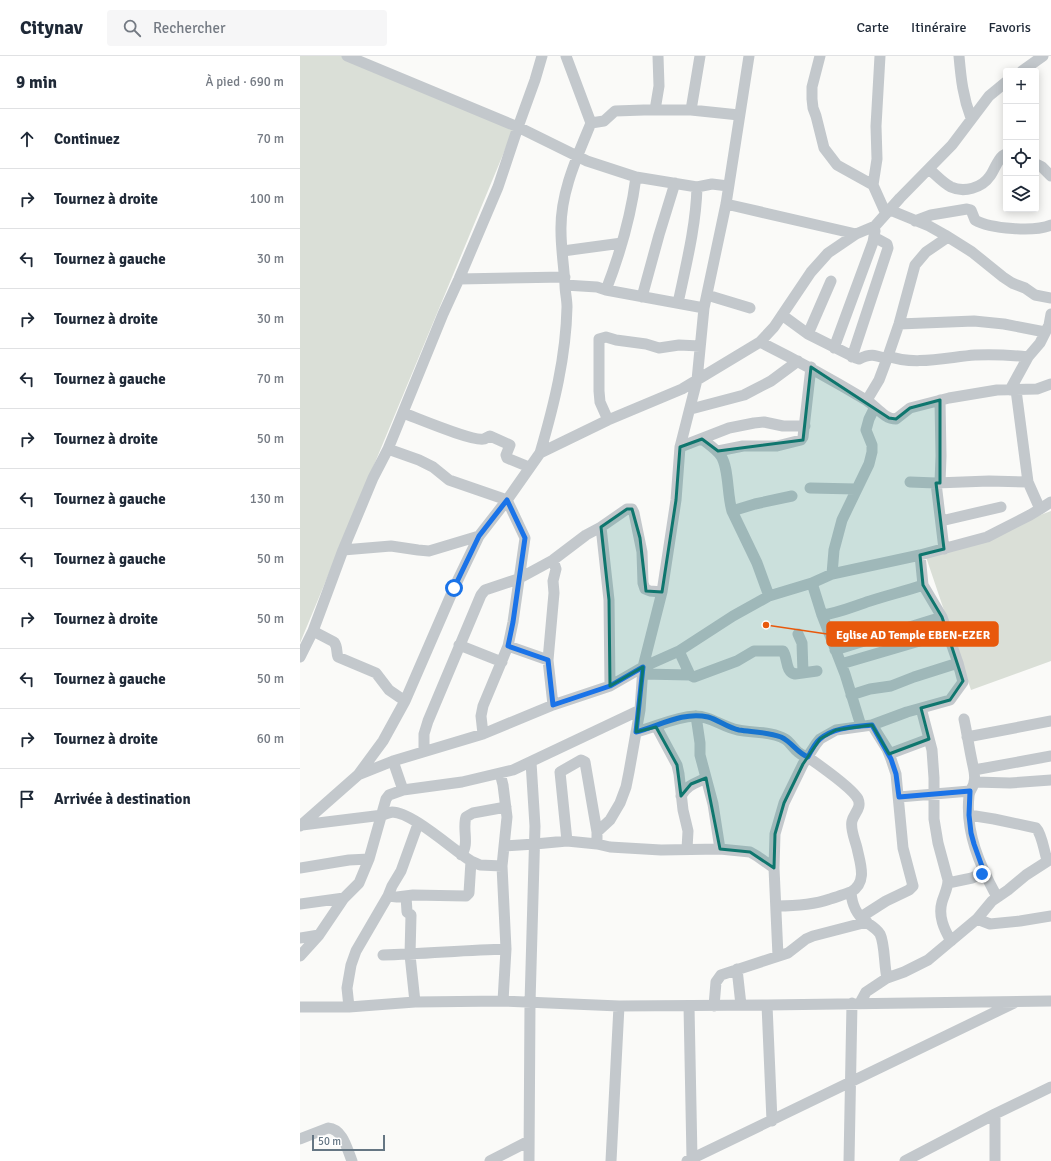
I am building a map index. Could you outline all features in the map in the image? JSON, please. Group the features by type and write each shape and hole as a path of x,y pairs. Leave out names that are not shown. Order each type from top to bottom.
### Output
{"street":[{"path":"347,56 518,127 587,161 636,177 675,184 697,187 708,184 728,186"},
{"path":"300,658 313,631 343,550 373,478 388,449 443,314 498,187 542,56"},
{"path":"301,826 358,776 383,741 405,701 454,588 479,536 507,500 540,452 558,385 566,327 567,304 561,231 562,210 568,183 577,156 591,124 567,56"},
{"path":"655,110 659,86 658,56"},
{"path":"691,110 700,56"},
{"path":"597,832 610,820 622,798 630,772 640,710 643,670 662,592 676,500 680,447 691,409 697,380 704,308 726,204 749,56"},
{"path":"820,56 812,87 813,108 824,148 837,165 873,185 888,212 929,226 972,252 1003,278 1025,288 1035,295 1051,298"},
{"path":"873,185 877,159 876,126 880,56"},
{"path":"959,56 960,79 971,118"},
{"path":"1026,68 1043,56"},
{"path":"834,348 875,232 888,212 900,198 952,145 989,96 1003,84"},
{"path":"591,124 604,120 615,112 691,110 739,115"},
{"path":"929,170 952,188 972,188 984,184 1003,155"},
{"path":"1039,166 1051,176"},
{"path":"606,290 622,242 631,208 636,177"},
{"path":"642,297 675,184"},
{"path":"678,303 689,251 697,199 697,187"},
{"path":"726,204 856,234 875,232"},
{"path":"915,221 931,215 967,209 971,210 976,220 984,224 1021,229 1051,225"},
{"path":"852,357 888,248 887,244 875,232"},
{"path":"540,452 608,420 682,389 760,342 774,327 819,262 828,253 856,234"},
{"path":"832,574 834,550 842,520 869,464 872,445 866,430 871,404 899,324 915,264 926,252 948,237"},
{"path":"563,251 622,242"},
{"path":"459,280 565,281 704,308"},
{"path":"808,334 832,281"},
{"path":"707,295 750,308"},
{"path":"1040,509 1028,482 1013,390 1028,356 1040,343 1051,314"},
{"path":"782,315 808,334 852,357 859,359 866,355 907,360 934,360 995,354 1028,356"},
{"path":"899,324 974,321 1004,324 1045,332"},
{"path":"608,420 600,402 600,339 606,337 616,340 646,344 659,348 700,346"},
{"path":"760,342 810,367 871,404 887,417 895,419 910,408 940,400 985,392 1037,389 1051,384"},
{"path":"691,409 744,394 771,381 798,361"},
{"path":"718,451 743,446 777,446 798,441 803,437 810,367"},
{"path":"940,400 941,456 938,483 944,549"},
{"path":"403,413 463,435 481,439 490,436 497,438 510,444 506,455 507,458 529,468"},
{"path":"680,447 729,428 754,423 764,422 783,426 805,426"},
{"path":"702,439 718,451 724,462 732,511 757,563 769,596"},
{"path":"388,449 419,460 433,467 449,480 507,500 525,538 513,622 508,646 483,706 481,716 483,734"},
{"path":"910,482 1028,482"},
{"path":"810,488 856,489"},
{"path":"732,511 755,504 792,496"},
{"path":"358,776 392,761 483,734 553,705 610,686 678,651 733,616 769,596 812,583 832,574 920,555 987,537 1030,516 1051,502"},
{"path":"941,521 1001,507"},
{"path":"424,751 424,734 428,721 459,645 481,595 485,590 518,579 553,560 586,535 601,527 627,509 632,509 640,538 643,583 645,589 662,592"},
{"path":"601,527 609,600 610,686"},
{"path":"343,550 391,546 429,550 479,536"},
{"path":"778,956 774,868 775,834 784,803 803,764 820,739 829,733 836,730 872,725 952,698 962,682 958,664 942,617 923,585 920,555"},
{"path":"553,560 556,569 553,581 554,593 548,660 553,705"},
{"path":"812,583 861,726"},
{"path":"822,615 923,585"},
{"path":"835,650 942,617"},
{"path":"313,631 337,645 336,653 338,657 379,675 389,690 405,701"},
{"path":"841,664 947,632"},
{"path":"798,634 802,643 803,673"},
{"path":"459,645 502,662"},
{"path":"508,646 548,660"},
{"path":"643,670 690,675 694,677 737,661 754,652 783,650 788,670 791,673 817,671"},
{"path":"678,651 690,675"},
{"path":"851,695 870,689 891,686 914,677 958,664"},
{"path":"921,708 930,740 934,778 934,819 938,843 948,883 941,906 942,921 951,941"},
{"path":"300,956 319,935 344,898 359,883 370,859 388,795 403,790 462,782 513,770 640,710"},
{"path":"636,732 674,719 696,716 707,717 737,730 779,736 786,740 798,752 808,757 848,788 855,795 859,807 852,820 852,826 862,874 859,884 851,892 841,894 830,899 797,906 776,906"},
{"path":"696,716 700,743 700,755 713,804 720,849"},
{"path":"964,719 974,770 969,815 974,844 984,872 997,897"},
{"path":"967,737 1051,721"},
{"path":"714,1006 716,982 721,975 788,953 806,939 864,920 886,902 912,887 904,848 896,774 889,754 872,725"},
{"path":"656,726 677,765 682,810 688,831 687,849"},
{"path":"889,754 930,740"},
{"path":"974,770 1051,756"},
{"path":"567,841 560,772 581,760 585,762 597,832 597,844"},
{"path":"392,761 403,790"},
{"path":"529,1161 530,1003 535,844 531,762"},
{"path":"500,773 507,817 502,866 506,949 503,1001"},
{"path":"681,796 685,789 691,784 706,778"},
{"path":"899,797 972,786 1051,780"},
{"path":"461,855 465,846 466,818 473,813 506,807"},
{"path":"301,826 383,815 392,812 400,814 418,824 471,861 480,865 502,866"},
{"path":"849,1161 850,1082 856,1003 866,992 887,978 921,965 934,956 977,919 988,905 997,897 1049,860 1044,851 1040,834 1036,828 969,815"},
{"path":"349,1007 347,988 351,964 356,951 401,871 418,824"},
{"path":"505,846 567,841 610,847 661,850 720,849 750,852 774,868"},
{"path":"300,868 349,860 370,859"},
{"path":"388,896 466,896 469,893 471,861"},
{"path":"948,883 972,878 984,872"},
{"path":"851,892 853,905 864,920 876,929 881,937 887,978"},
{"path":"406,896 407,912 411,916 410,955 414,1002"},
{"path":"300,904 344,898"},
{"path":"977,919 990,924 1051,916"},
{"path":"300,938 319,935"},
{"path":"383,955 410,955 506,949"},
{"path":"737,969 742,1005"},
{"path":"300,1007 349,1007 414,1002 503,1001 619,1006 1051,1001"},
{"path":"689,1006 690,1160 1019,1002"},
{"path":"767,1005 772,1121"},
{"path":"611,1161 619,1006"},
{"path":"905,1161 922,1157 995,1114 1051,1087"},
{"path":"995,1114 995,1161"},
{"path":"300,1139 328,1128 333,1128 342,1136 352,1161"},
{"path":"490,1161 529,1141"}],"highlighted area":[{"path":"811,367 889,418 896,419 910,408 940,400 940,483 936,483 944,549 920,555 923,585 942,617 963,681 950,700 921,708 929,739 889,754 872,725 836,730 820,739 803,764 784,803 775,834 774,868 750,852 720,849 706,778 691,784 681,796 677,765 656,727 636,732 643,667 610,686 609,600 601,527 627,509 632,509 640,538 646,591 662,592 676,500 680,447 702,439 718,451 803,440"}],"shaded area":[{"path":"300,56 343,56 514,128 300,643"},
{"path":"1051,511 1051,661 971,690 926,557"}],"place":[{"name":"Eglise AD Temple EBEN-EZER","path":"766,625"}],"route":[{"path":"454,588 479,536 507,500 525,538 518,579 515,610 508,646 548,660 553,705 610,686 643,667 640,710 636,732 650,729 674,719 696,716 707,717 737,730 779,736 786,740 798,752 808,757 820,739 829,733 836,730 872,725 887,749 891,759 896,774 899,797 970,791 968,803 969,824 984,872 982,874"}]}
